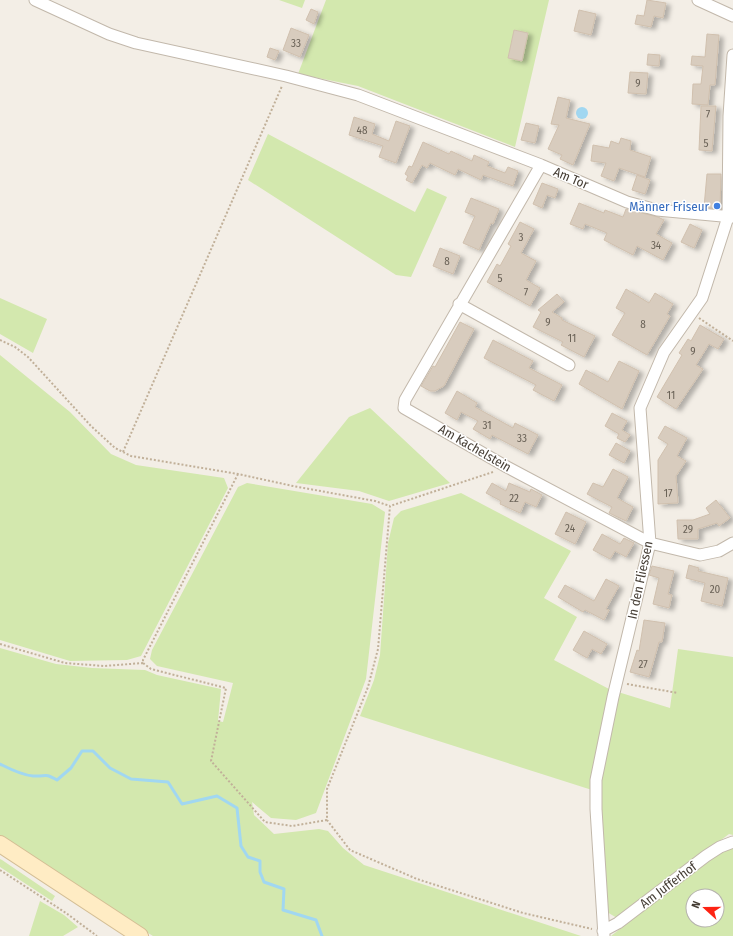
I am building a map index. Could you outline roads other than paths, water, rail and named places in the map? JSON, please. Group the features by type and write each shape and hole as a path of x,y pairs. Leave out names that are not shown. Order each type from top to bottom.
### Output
{"main road":[{"path":"0,844 140,936"}],"street":[{"name":"Am Tor","path":"35,0 109,34 136,43 340,89 541,165 627,202 657,210 731,217"},
{"path":"698,0 733,16"},
{"name":"In den Fliessen","path":"604,934 596,808 596,780 616,682 650,543 640,408 664,352 702,298 731,217 729,116 733,55"},
{"name":"Am Kachelstein","path":"541,165 459,304 405,400 404,408 507,467 650,543 700,555 719,551 733,543"},
{"path":"459,304 569,366"},
{"name":"Am Jufferhof","path":"604,934 706,856 720,847 733,842"}],"water":[{"path":"580,107 584,107 588,113 584,119 580,119 576,115 576,111"}],"waterway":[{"path":"0,764 16,772 33,776 47,775 57,780 71,768 82,751 93,751 110,768 131,779 168,782 182,804 217,796 237,808 241,846 248,857 260,861 260,872 264,882 284,889 283,910 316,920 322,936"}],"place":[{"name":"Männer Friseur","path":"717,206"}]}
